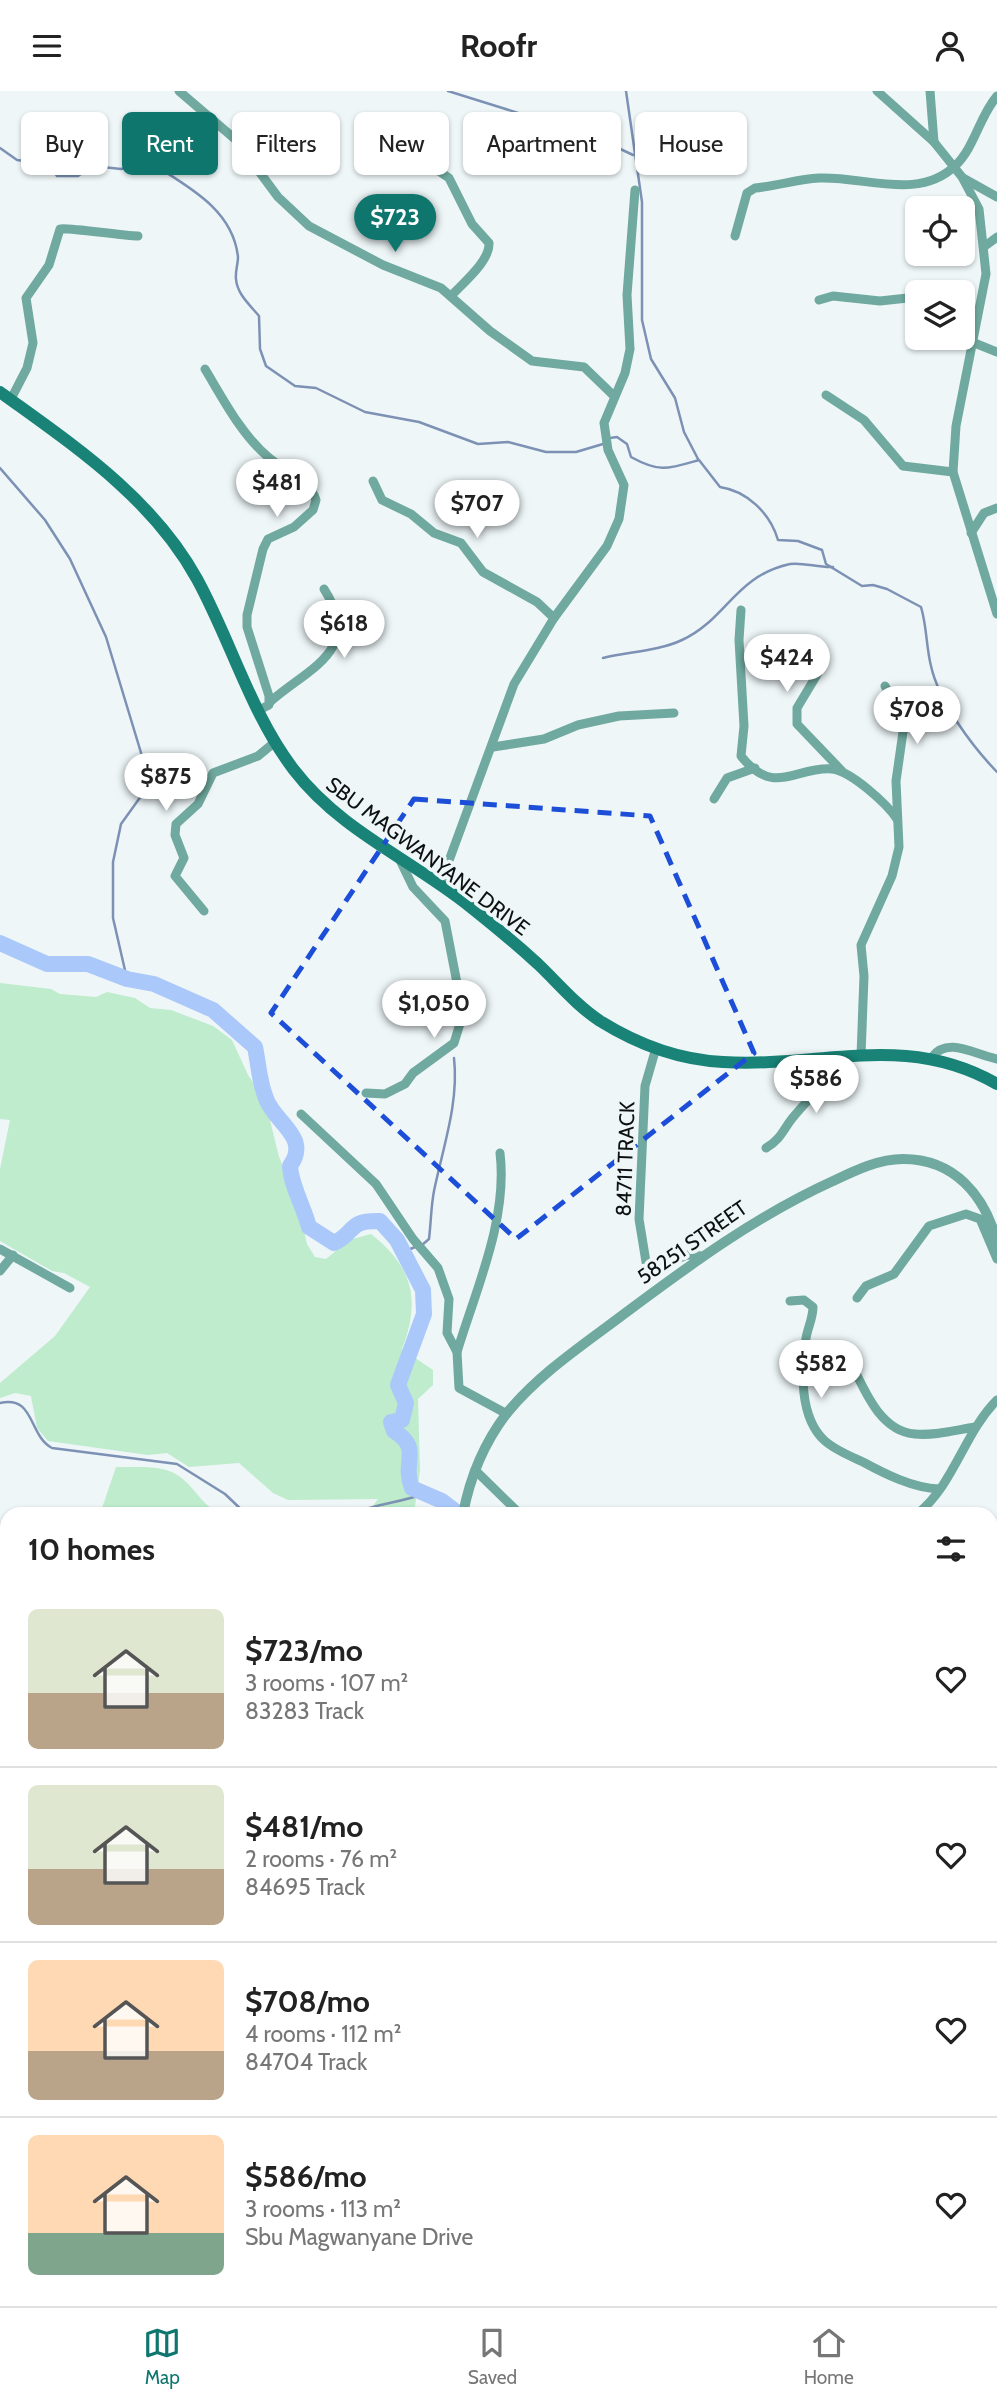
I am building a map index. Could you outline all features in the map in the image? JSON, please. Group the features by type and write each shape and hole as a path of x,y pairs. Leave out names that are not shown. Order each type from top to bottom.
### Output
{"main road":[{"name":"SBU MAGWANYANE DRIVE","path":"5,395 113,478 164,531 201,586 275,742 319,799 353,828 440,885 537,964 590,1014 628,1037 656,1048 719,1062 899,1054 932,1057 971,1070 997,1084"}],"street":[{"path":"179,91 240,144 278,197 324,237 392,270 433,284 526,358 538,364 571,363 584,367 614,395"},
{"path":"877,91 934,142 962,177 979,209 986,274 975,327"},
{"path":"930,91 934,142"},
{"path":"735,236 747,193 755,188 821,178 866,179 914,186 954,166 997,96"},
{"path":"444,175 449,179 472,224 489,243 489,250 481,263 451,296"},
{"path":"962,177 997,197"},
{"path":"440,885 514,684 554,618 593,568 619,519 624,485 604,434 614,395 625,373 629,349 627,295 635,190"},
{"path":"5,395 27,367 33,343 26,298 49,265 60,229 68,227 113,236 138,236"},
{"path":"985,246 997,237"},
{"path":"819,300 833,296 880,301 905,298"},
{"path":"975,343 997,352"},
{"path":"970,350 956,426 953,472 997,614"},
{"path":"205,369 246,431 267,456 312,490 316,500 313,510 294,527 266,540 247,615 249,636 270,702"},
{"path":"826,395 864,419 903,466 953,472"},
{"path":"373,481 382,500 418,519 434,534 461,543 484,572 537,602 554,618"},
{"path":"971,533 984,513 997,508"},
{"path":"259,710 267,708 270,702 314,669 333,650 335,616 324,589"},
{"path":"741,610 738,640 744,726 740,752 748,765 764,775 787,779 822,769 842,771"},
{"path":"818,673 797,708 797,724 842,771 882,803 898,820"},
{"path":"861,1056 864,976 861,945 896,864 896,781 903,731 898,709 885,686"},
{"path":"493,747 544,739 578,725 619,716 674,713"},
{"path":"204,911 176,879 184,858 175,835 176,824 198,804 209,777 218,769 258,756 275,742"},
{"path":"714,799 727,778 755,768"},
{"path":"366,1093 385,1094 405,1084 413,1073 454,1043 463,1014 445,921 413,887 399,858"},
{"path":"932,1057 938,1049 948,1046 997,1059"},
{"name":"84711 TRACK","path":"656,1048 645,1086 639,1219 643,1254 650,1270 687,1255 702,1256"},
{"path":"766,1148 782,1137 792,1117 820,1091 837,1057"},
{"path":"301,1114 376,1184 413,1239 438,1268 449,1299 447,1332 457,1352"},
{"path":"500,1153 500,1194 493,1235 457,1352 459,1388 507,1414"},
{"name":"58251 STREET","path":"465,1507 475,1470 507,1414 551,1369 702,1256 755,1220 799,1196 869,1165 902,1159 936,1165 967,1184 986,1208 997,1242"},
{"path":"857,1298 866,1286 894,1274 924,1230 959,1216 971,1215 980,1219 997,1259"},
{"path":"0,1249 70,1288"},
{"path":"0,1271 13,1255"},
{"path":"790,1301 804,1300 813,1307 806,1338 803,1381 807,1405 820,1435 832,1446 868,1465 910,1483 939,1489"},
{"path":"844,1349 867,1395 889,1422 901,1431 918,1435 975,1427"},
{"path":"923,1507 939,1489 975,1427 997,1400"},
{"path":"475,1470 512,1507"}],"highlighted area":[{"path":"414,799 650,816 754,1053 516,1239 271,1013"}],"green space":[{"path":"0,983 51,989 60,994 96,997 107,992 135,998 150,1008 171,1010 213,1026 232,1040 248,1075 265,1100 279,1157 297,1199 307,1244 315,1257 326,1259 349,1240 371,1234 385,1246 404,1272 412,1300 408,1331 402,1349 433,1370 433,1385 418,1399 420,1470 415,1507 372,1507 378,1499 288,1500 273,1493 239,1463 189,1467 167,1453 148,1455 48,1441 37,1428 31,1396 15,1393 0,1398 0,1383 55,1336 90,1287 64,1273 52,1271 0,1241 0,1169 10,1120 0,1119"},
{"path":"116,1467 170,1471 185,1481 210,1507 102,1507"}],"waterway":[{"path":"448,91 595,137 633,155"},
{"path":"626,91 642,202 642,320 651,359 675,398 684,432 698,459"},
{"path":"0,148 17,160 49,164 57,176 78,176 93,166 121,169 151,163 193,190 218,212 234,240 238,257 237,284 244,299 259,316 260,349 266,366 295,386 316,388 365,412 419,422 478,444 508,442 546,452 576,452 603,444"},
{"path":"610,438 617,437 627,444 631,457 657,467 672,467 699,460 720,487 748,498 763,512 778,540 798,541 822,550 826,564 862,586 873,585 887,589 921,607 931,666 941,694 967,737 997,772"},
{"path":"0,468 45,520 70,559 106,637 142,756 144,792 121,824 113,862 113,918 127,979"},
{"path":"603,658 653,649 682,640 710,621 743,588 771,570 790,564 833,567"},
{"path":"0,943 47,964 88,964 127,979 154,984 213,1010 255,1047 267,1101 294,1139 296,1147 290,1166 291,1174 309,1227 334,1243 357,1225 380,1221 397,1240 423,1290 424,1314 398,1385 406,1403 402,1420 391,1422 394,1431 403,1438 410,1450 409,1479 412,1488 450,1507"},
{"path":"422,1245 429,1239 434,1191 452,1108 454,1058"},
{"path":"401,1253 415,1247"},
{"path":"0,1403 11,1402 26,1410 44,1442 52,1448 177,1464 225,1494 239,1507"},
{"path":"370,1507 426,1493"}]}
